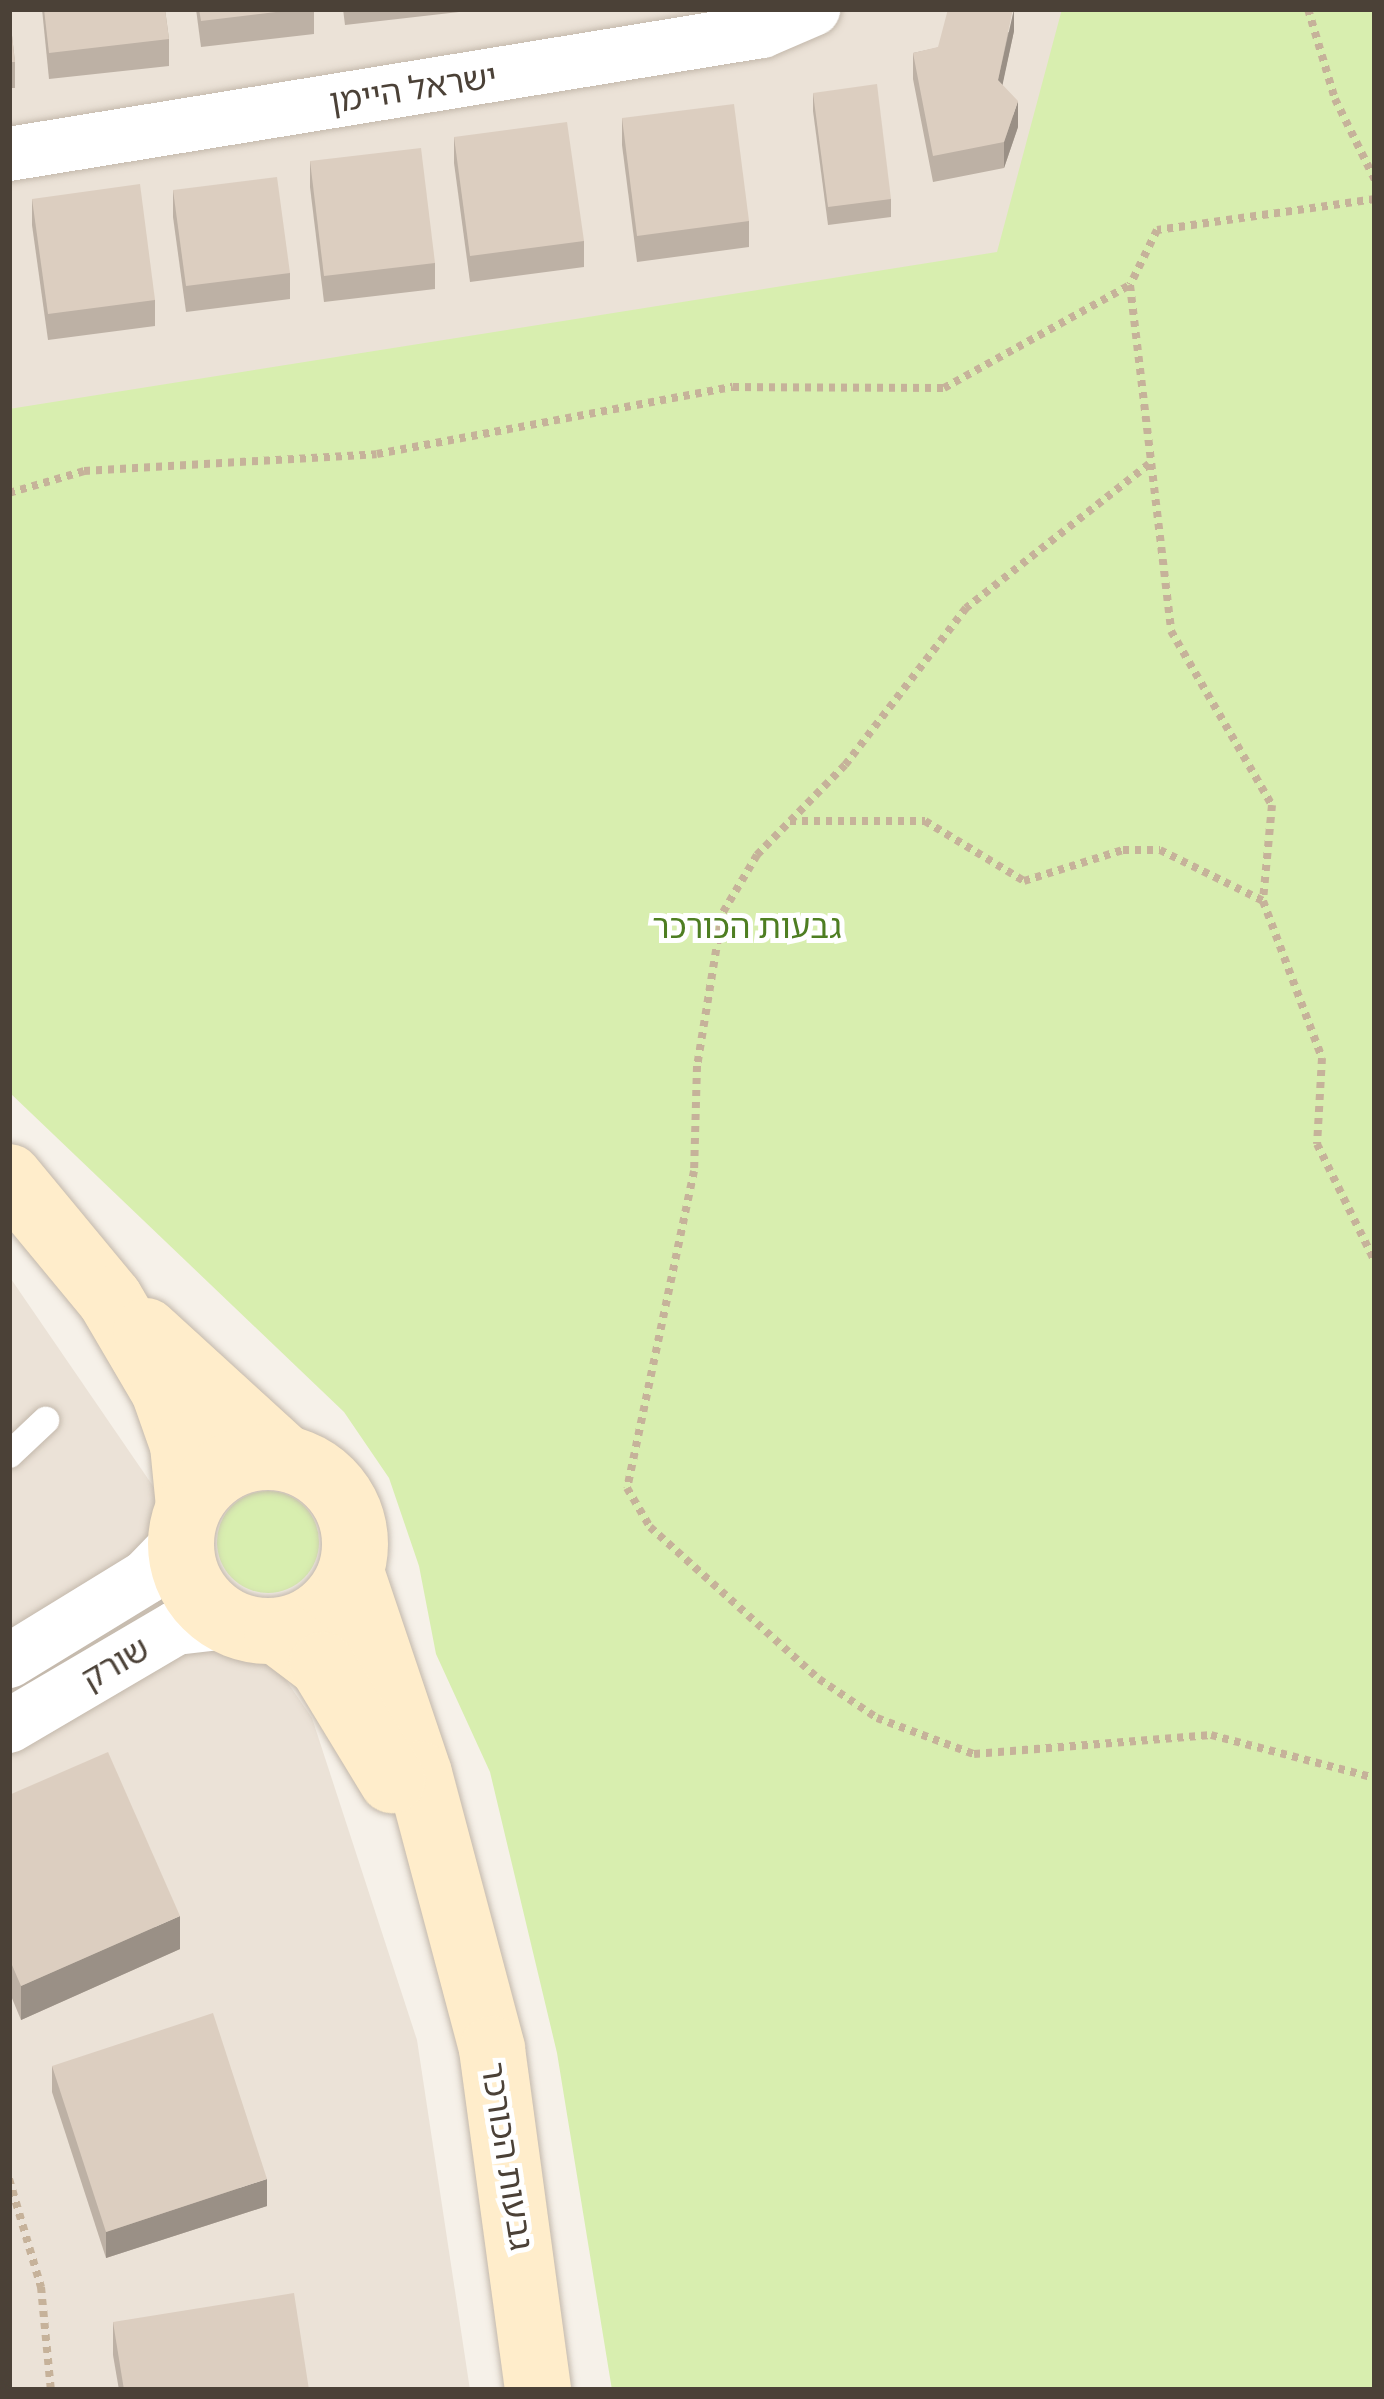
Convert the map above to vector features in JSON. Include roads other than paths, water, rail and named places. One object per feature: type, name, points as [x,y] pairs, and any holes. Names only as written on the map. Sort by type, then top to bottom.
[{"type":"street","name":"ישראל היימן","points":[[9,154],[762,31],[813,9]]},
{"type":"street","points":[[9,1177],[110,1299],[285,1458],[309,1466],[344,1499],[354,1523],[351,1572],[323,1612],[253,1627],[192,1588],[183,1444],[164,1391],[110,1299]]},
{"type":"street","points":[[185,1523],[219,1471],[285,1458]]},
{"type":"street","name":"שורק","points":[[9,1661],[146,1577],[185,1523]]},
{"type":"street","name":"גבעות הכורכר","points":[[351,1572],[419,1774],[455,1927],[492,2049],[538,2390]]},
{"type":"street","name":"שורק","points":[[9,1726],[176,1628],[253,1627]]},
{"type":"street","name":"גבעות הכורכר","points":[[253,1627],[322,1665],[358,1716],[455,1927]]},
{"type":"lane","points":[[9,1454],[45,1420]]}]
